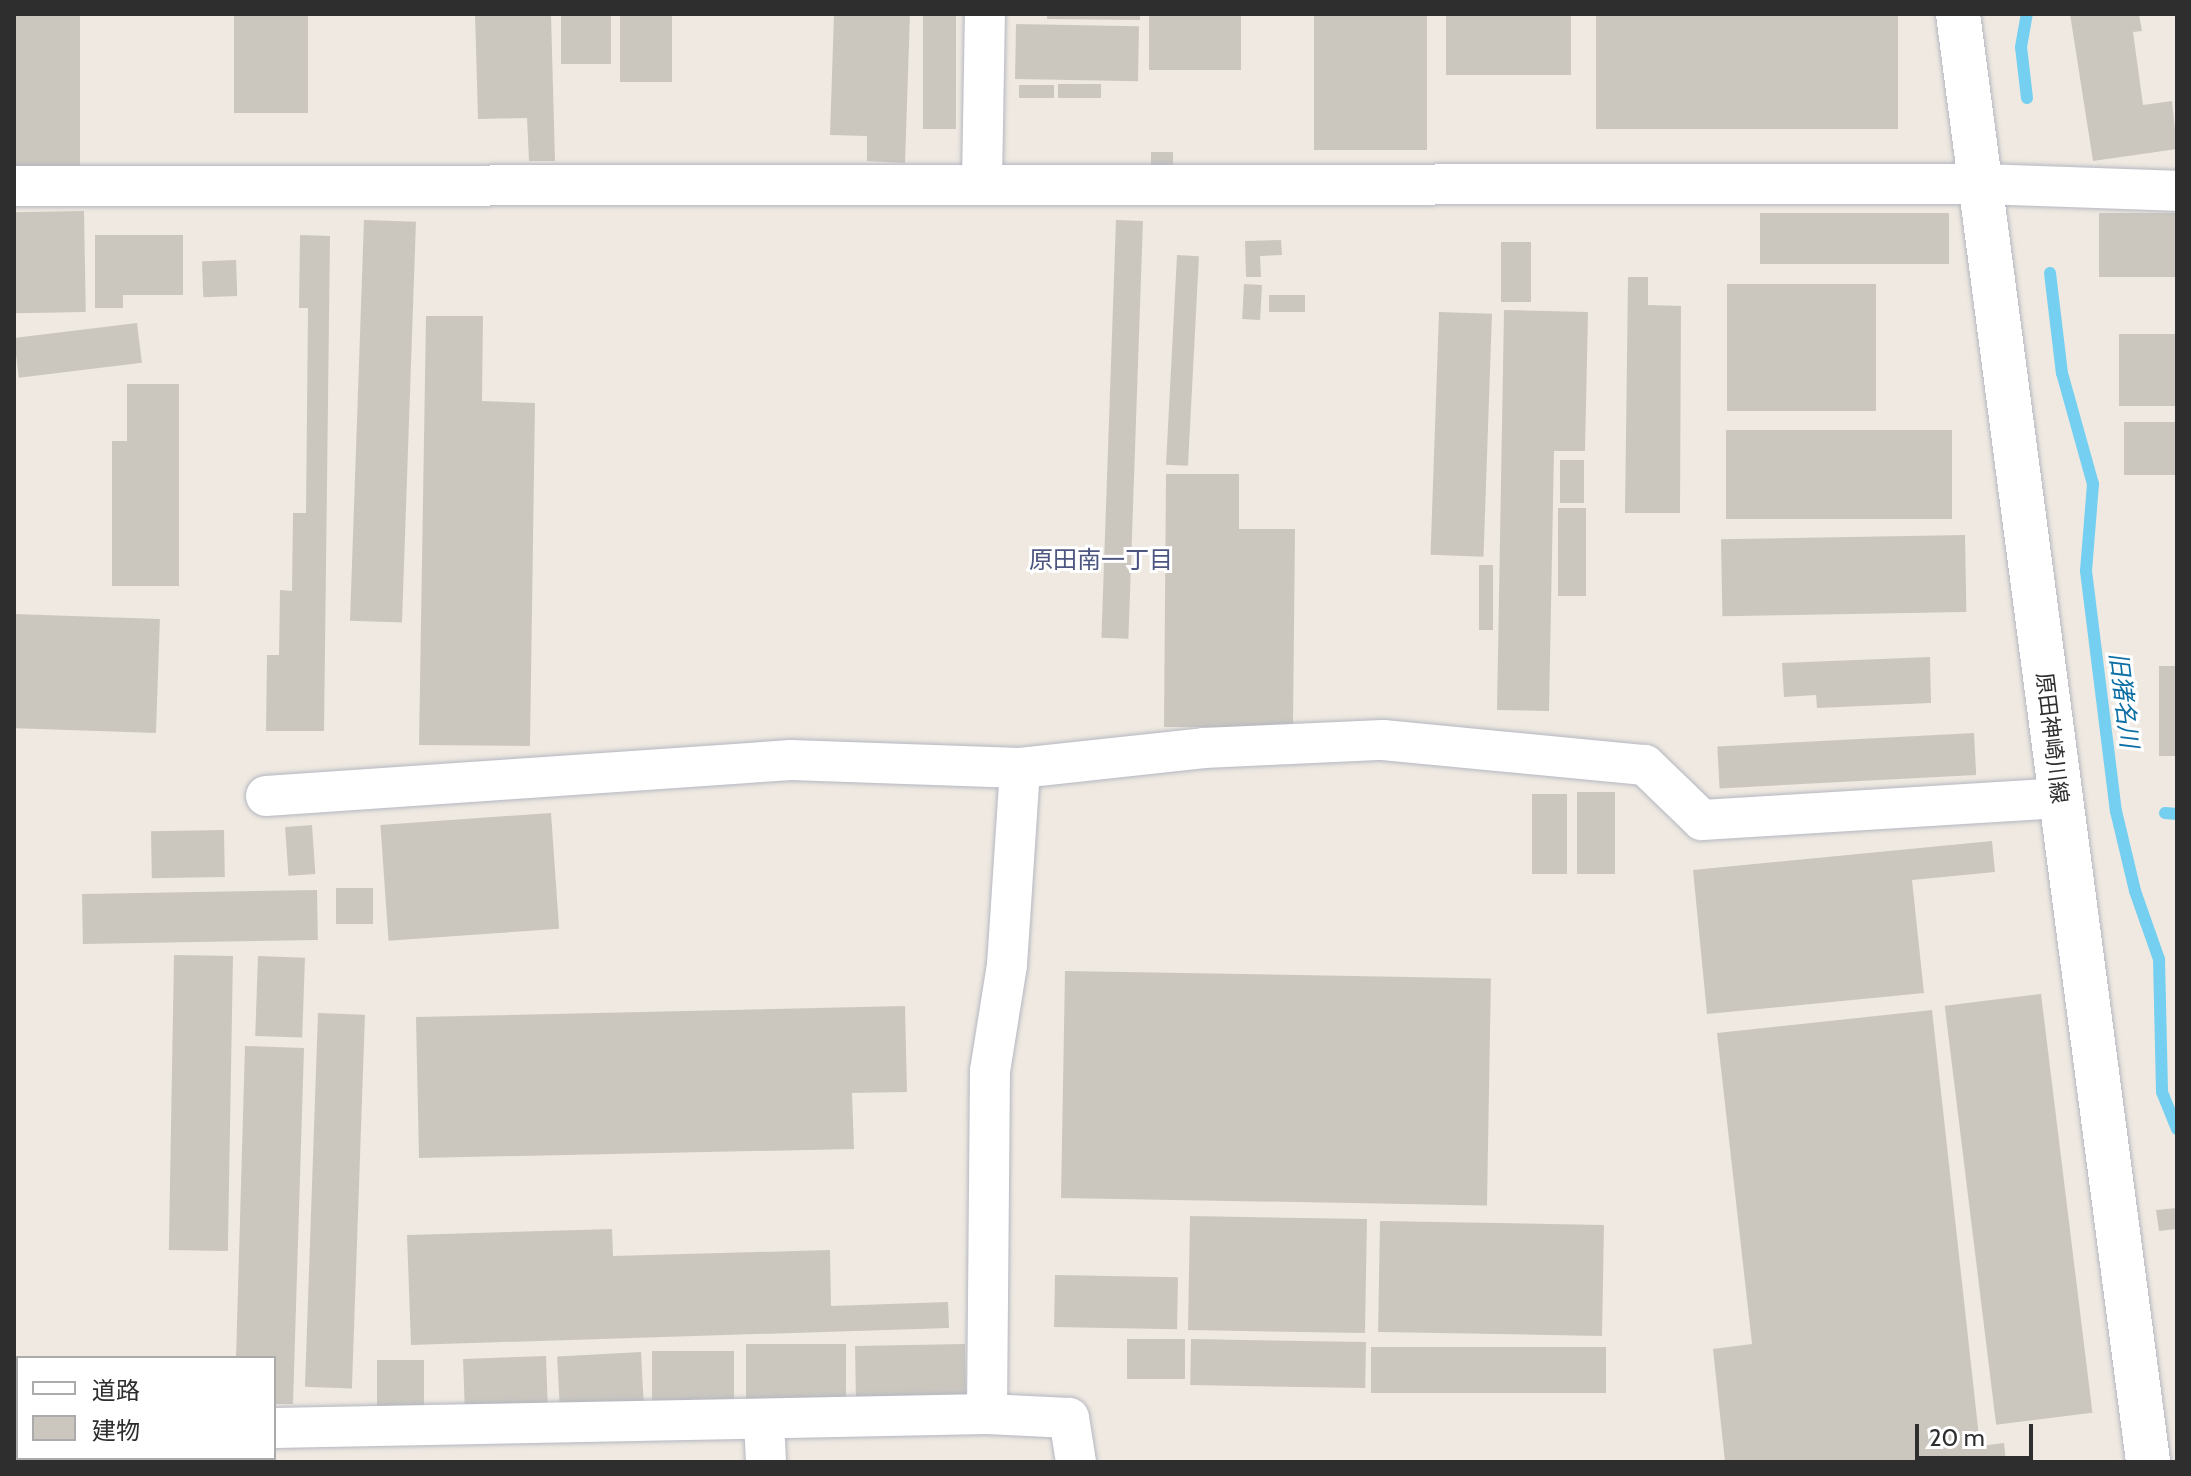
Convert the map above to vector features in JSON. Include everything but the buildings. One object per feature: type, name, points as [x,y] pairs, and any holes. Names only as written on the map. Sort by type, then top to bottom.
[{"type":"street","points":[[982,182],[985,14]]},
{"type":"street","name":"原田神崎川線","points":[[1958,14],[2148,1462]]},
{"type":"street","points":[[14,186],[982,182],[1980,184],[2177,191]]},
{"type":"street","points":[[266,796],[791,760],[1020,768],[1204,748],[1383,740],[1645,765],[1702,820],[2060,798]]},
{"type":"street","points":[[987,1414],[990,1071],[1007,965],[1020,768]]},
{"type":"street","points":[[276,1428],[363,1444],[764,1422],[987,1414],[1069,1418],[1076,1462]]},
{"type":"street","points":[[764,1422],[766,1462]]},
{"type":"waterway","name":"旧猪名川","points":[[2027,14],[2021,47],[2027,98]]},
{"type":"waterway","name":"旧猪名川","points":[[2050,273],[2062,373],[2093,484],[2086,571],[2116,811],[2135,891],[2159,959],[2162,1092],[2177,1129]]},
{"type":"waterway","points":[[2165,813],[2177,814]]},
{"type":"district","name":"原田南一丁目","points":[[1101,560]]}]
